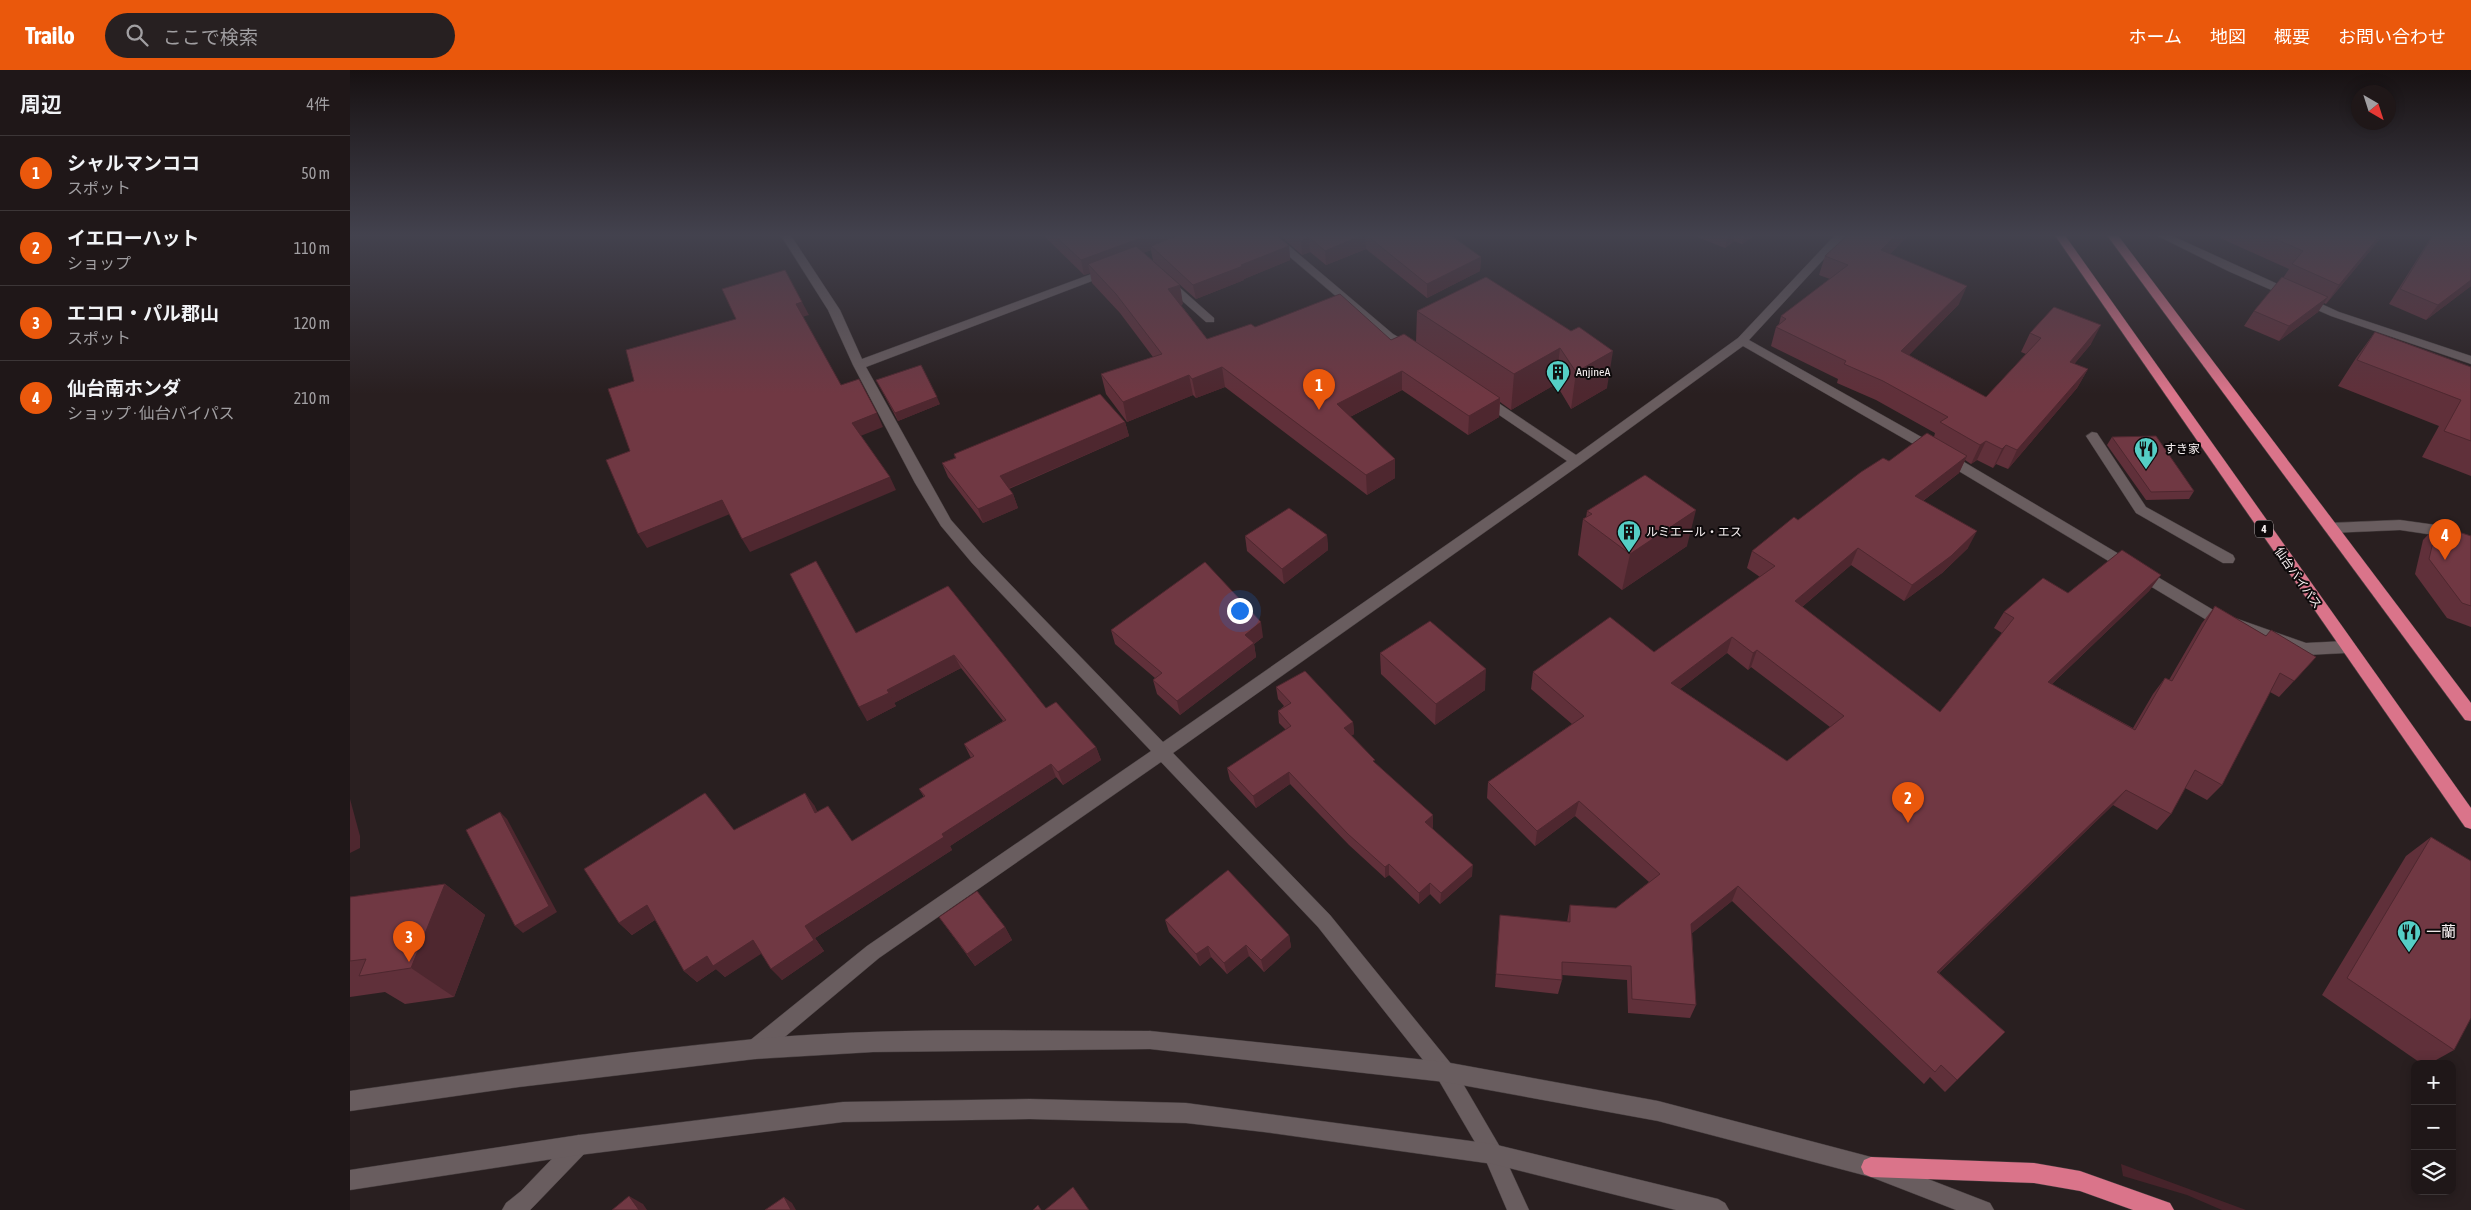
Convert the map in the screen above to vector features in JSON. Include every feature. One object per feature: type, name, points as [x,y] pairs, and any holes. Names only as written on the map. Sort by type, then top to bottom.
[{"type":"highway","name":"仙台バイパス","points":[[2096,287],[2346,647],[2471,822]]},
{"type":"highway","points":[[2151,287],[2471,715]]},
{"type":"highway","points":[[1871,1167],[2034,1174],[2080,1181],[2163,1210]]},
{"type":"street","points":[[819,287],[834,310],[859,365],[922,484],[946,523],[977,559],[1324,921],[1445,1072],[1493,1154],[1518,1210]]},
{"type":"street","points":[[859,365],[1066,287]]},
{"type":"street","points":[[1173,287],[1210,320]]},
{"type":"street","points":[[1331,287],[1389,336],[1422,358]]},
{"type":"street","points":[[755,1049],[873,952],[1162,752],[1576,461],[1742,341],[1792,287]]},
{"type":"street","points":[[2274,287],[2335,314],[2471,360]]},
{"type":"street","points":[[1742,341],[1927,446],[2210,615],[2306,649],[2346,647]]},
{"type":"street","points":[[1470,391],[1576,461]]},
{"type":"street","points":[[2092,436],[2141,510],[2228,559]]},
{"type":"street","points":[[2330,528],[2400,525],[2436,530],[2471,544]]},
{"type":"street","points":[[350,1101],[519,1077],[755,1049],[873,1042],[1150,1040],[1445,1072],[1658,1111],[1871,1167],[1983,1210]]},
{"type":"street","points":[[350,1180],[579,1145],[843,1112],[1030,1109],[1186,1113],[1493,1154],[1718,1210]]},
{"type":"street","points":[[513,1210],[528,1198],[579,1145]]},
{"type":"shaded area","points":[[2121,1164],[2246,1210],[2222,1210],[2187,1195],[2123,1176]]},
{"type":"building","points":[[728,287],[794,287],[802,302],[796,304],[841,385],[859,379],[877,413],[852,423],[890,477],[742,539],[722,500],[638,534],[606,460],[630,451],[608,389],[634,381],[626,350],[736,319],[722,289]]},
{"type":"building","points":[[1110,287],[1173,287],[1168,289],[1207,339],[1251,324],[1255,327],[1340,294],[1391,340],[1404,334],[1500,398],[1469,416],[1402,371],[1337,404],[1395,459],[1366,475],[1222,367],[1192,379],[1189,375],[1123,402],[1101,374],[1162,354]]},
{"type":"building","points":[[1465,287],[1502,287],[1571,331],[1579,327],[1613,351],[1576,372],[1560,348],[1514,374],[1417,311]]},
{"type":"building","points":[[1819,287],[1966,287],[1901,351],[1986,397],[2041,338],[2030,333],[2054,307],[2101,325],[2070,362],[2088,369],[2017,450],[2006,445],[2002,449],[1986,441],[1980,445],[1940,422],[1948,417],[1883,381],[1844,364],[1846,361],[1776,327],[1786,319],[1781,316]]},
{"type":"building","points":[[2274,287],[2305,287],[2328,297],[2289,326],[2254,311]]},
{"type":"building","points":[[2401,287],[2461,287],[2438,305],[2400,289]]},
{"type":"building","points":[[2375,332],[2471,367],[2471,441],[2444,431],[2461,400],[2357,360]]},
{"type":"building","points":[[921,365],[937,397],[895,413],[876,380]]},
{"type":"building","points":[[1100,394],[1125,422],[1000,476],[1013,494],[978,509],[942,463],[956,458],[954,454]]},
{"type":"building","points":[[1927,433],[1967,456],[1915,496],[1977,531],[1951,556],[1912,585],[1858,548],[1795,601],[1940,712],[2014,618],[2004,612],[2043,578],[2068,593],[2122,550],[2161,575],[2048,682],[2135,730],[2165,678],[2172,681],[2215,606],[2266,636],[2271,630],[2316,657],[2294,681],[2280,673],[2222,785],[2195,770],[2171,814],[2126,790],[1937,972],[2005,1032],[1957,1080],[1941,1065],[1935,1072],[1738,886],[1691,924],[1696,1005],[1632,999],[1631,966],[1562,962],[1562,980],[1496,974],[1500,915],[1570,922],[1570,905],[1616,908],[1660,874],[1579,801],[1537,831],[1488,782],[1584,716],[1533,672],[1610,617],[1654,652],[1775,566],[1752,551],[1794,517],[1798,520],[1861,472],[1883,458],[1889,461]],"holes":[[[1732,637],[1753,653],[1757,650],[1844,716],[1787,761],[1671,683]]]},
{"type":"building","points":[[2156,436],[2194,491],[2151,492],[2112,437]]},
{"type":"building","points":[[1645,475],[1696,510],[1630,554],[1583,519],[1592,514],[1587,511]]},
{"type":"building","points":[[1289,508],[1327,535],[1282,569],[1245,536]]},
{"type":"building","points":[[2437,525],[2471,536],[2471,606],[2462,603],[2429,559]]},
{"type":"building","points":[[816,561],[856,633],[948,586],[1046,708],[1056,702],[1096,747],[1058,772],[1051,764],[942,834],[944,837],[805,926],[814,940],[771,969],[753,940],[713,966],[707,956],[684,971],[647,905],[619,923],[584,869],[705,793],[734,830],[805,793],[815,813],[828,806],[852,841],[925,796],[919,789],[974,756],[964,744],[1006,720],[954,655],[887,690],[889,693],[859,707],[790,574]]},
{"type":"building","points":[[1205,562],[1261,622],[1245,635],[1254,643],[1177,701],[1153,680],[1162,673],[1111,630]]},
{"type":"building","points":[[1430,621],[1486,669],[1436,704],[1380,653]]},
{"type":"building","points":[[1305,671],[1353,722],[1344,728],[1375,760],[1373,761],[1433,815],[1425,822],[1473,865],[1441,893],[1430,883],[1419,893],[1389,864],[1385,867],[1348,834],[1289,772],[1253,796],[1227,768],[1291,726],[1278,711],[1291,703],[1276,687]]},
{"type":"building","points":[[500,812],[549,906],[515,926],[466,830]]},
{"type":"building","name":"一蘭","points":[[2431,837],[2471,861],[2471,1018],[2454,1050],[2347,978]]},
{"type":"building","points":[[1228,870],[1289,935],[1261,960],[1246,945],[1224,963],[1208,946],[1196,954],[1165,920]]},
{"type":"building","points":[[445,884],[411,968],[359,976],[366,959],[350,961],[350,897]]},
{"type":"building","points":[[977,891],[1005,927],[967,954],[939,917]]},
{"type":"building","points":[[1073,1187],[1089,1210],[1045,1210]]},
{"type":"building","points":[[629,1196],[639,1210],[612,1210]]},
{"type":"building","points":[[784,1197],[791,1210],[765,1210]]},
{"type":"building","points":[[1038,1205],[1041,1210],[1033,1210]]},
{"type":"place","name":"AnjineA","points":[[1558,393]]},
{"type":"place","name":"シャルマンココ","points":[[1319,410]]},
{"type":"place","name":"すき家","points":[[2146,470]]},
{"type":"place","name":"ルミエール・エス","points":[[1629,553]]},
{"type":"place","name":"仙台南ホンダ","points":[[2445,560]]},
{"type":"place","name":"イエローハット","points":[[1908,823]]},
{"type":"place","name":"一蘭","points":[[2409,953]]},
{"type":"place","name":"エコロ・パル郡山","points":[[409,962]]}]
